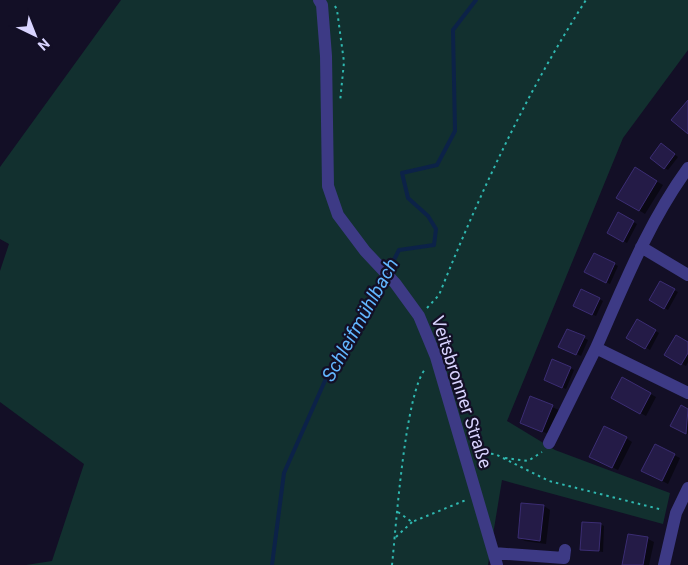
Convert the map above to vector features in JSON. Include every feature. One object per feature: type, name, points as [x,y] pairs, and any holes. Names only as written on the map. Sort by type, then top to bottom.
[{"type":"street","name":"Veitsbronner Straße","points":[[319,0],[322,5],[326,56],[328,186],[338,215],[419,316],[436,357],[496,559],[564,558],[565,550]]},
{"type":"street","points":[[549,442],[596,348],[641,247],[666,197],[688,168]]},
{"type":"street","points":[[641,247],[688,275]]},
{"type":"street","points":[[596,348],[688,393]]},
{"type":"street","points":[[664,565],[676,513],[688,488]]},
{"type":"path","points":[[331,0],[337,10],[344,62],[340,110]]},
{"type":"path","points":[[430,316],[427,307],[439,295],[514,124],[559,41],[586,0]]},
{"type":"path","points":[[392,565],[412,402],[422,372],[436,357]]},
{"type":"path","points":[[501,457],[519,462],[528,461],[542,452],[549,442]]},
{"type":"path","points":[[473,452],[495,454],[549,482],[676,513]]},
{"type":"path","points":[[395,538],[412,522],[477,495]]},
{"type":"path","points":[[398,512],[412,522]]},
{"type":"green space","points":[[121,0],[688,0],[688,50],[623,138],[507,421],[555,450],[670,493],[663,524],[502,480],[488,565],[26,565],[52,561],[84,464],[0,402],[0,271],[9,244],[0,239],[0,167]]},
{"type":"building","points":[[688,100],[688,134],[671,120]]},
{"type":"building","points":[[661,143],[675,154],[664,169],[650,158]]},
{"type":"building","points":[[635,167],[657,181],[639,211],[616,198]]},
{"type":"building","points":[[618,212],[634,221],[623,242],[607,233]]},
{"type":"building","points":[[594,253],[615,263],[606,283],[584,272]]},
{"type":"building","points":[[660,281],[675,289],[664,309],[649,300]]},
{"type":"building","points":[[581,289],[600,298],[592,315],[573,306]]},
{"type":"building","points":[[637,319],[656,330],[645,349],[626,338]]},
{"type":"building","points":[[567,329],[585,336],[576,355],[558,347]]},
{"type":"building","points":[[676,335],[688,342],[688,353],[681,365],[664,355]]},
{"type":"building","points":[[552,359],[571,367],[562,388],[544,380]]},
{"type":"building","points":[[622,377],[651,393],[640,414],[611,398]]},
{"type":"building","points":[[530,396],[553,405],[542,432],[520,423]]},
{"type":"building","points":[[681,405],[688,409],[686,434],[670,426]]},
{"type":"building","points":[[604,426],[627,437],[612,468],[589,457]]},
{"type":"building","points":[[655,444],[675,454],[662,481],[641,471]]},
{"type":"building","points":[[521,503],[544,505],[540,541],[518,538]]},
{"type":"building","points":[[582,522],[601,523],[599,551],[580,550]]},
{"type":"building","points":[[628,534],[648,537],[643,565],[622,565]]},
{"type":"waterway","name":"Schleifmühlbach","points":[[272,565],[284,473],[328,374],[378,291],[399,250],[434,245],[436,229],[428,216],[408,198],[402,173],[437,165],[455,131],[453,30],[476,0]]}]
